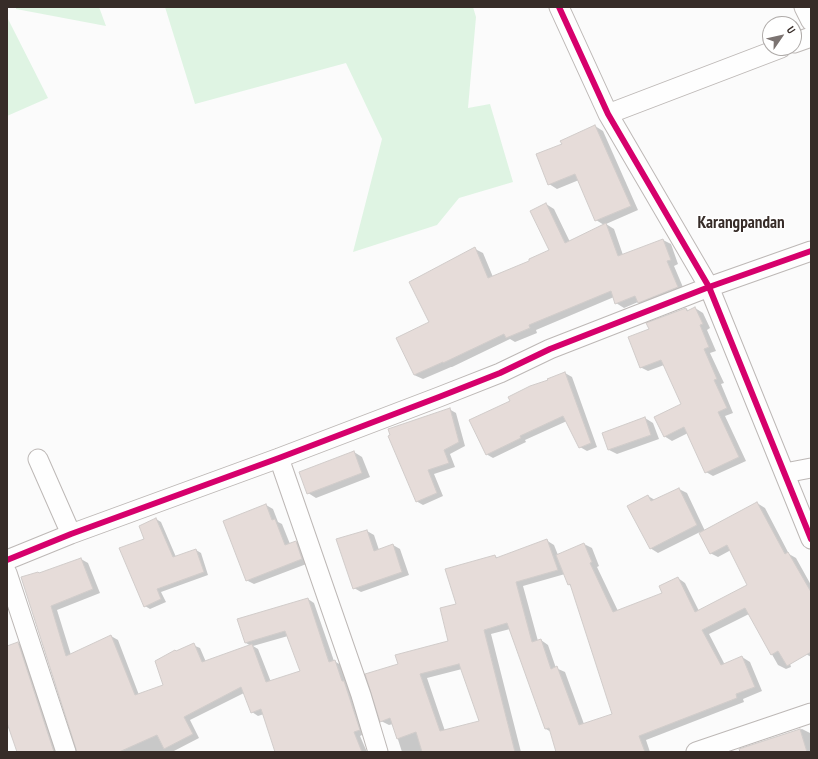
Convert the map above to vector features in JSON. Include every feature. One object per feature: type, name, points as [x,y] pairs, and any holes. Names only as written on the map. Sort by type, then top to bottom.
[{"type":"street","points":[[559,7],[608,114],[709,287],[811,539]]},
{"type":"street","points":[[804,7],[811,21]]},
{"type":"street","points":[[608,114],[762,55]]},
{"type":"street","points":[[7,560],[71,534],[279,458],[500,373],[550,349],[709,287],[811,251]]},
{"type":"street","points":[[279,458],[356,681],[378,752]]},
{"type":"street","points":[[38,459],[71,534]]},
{"type":"street","points":[[784,473],[811,468]]},
{"type":"street","points":[[7,572],[66,752]]},
{"type":"street","points":[[707,750],[811,713]]},
{"type":"green space","points":[[16,7],[99,7],[106,26],[16,9]]},
{"type":"green space","points":[[165,7],[473,7],[476,17],[468,108],[490,104],[513,182],[459,198],[437,225],[353,252],[382,139],[346,63],[195,104]]},
{"type":"green space","points":[[7,17],[48,98],[7,116]]},
{"type":"building","points":[[595,125],[631,206],[595,221],[575,174],[548,185],[536,154],[562,144],[560,141]]},
{"type":"building","points":[[546,203],[565,243],[606,223],[618,256],[663,239],[671,260],[667,261],[678,287],[638,303],[635,296],[615,304],[611,291],[529,325],[530,328],[506,338],[504,334],[414,375],[396,338],[429,322],[409,282],[475,247],[488,278],[529,261],[529,259],[549,250],[530,211]]},
{"type":"building","points":[[695,307],[703,324],[700,325],[709,347],[704,349],[717,379],[714,380],[727,408],[718,412],[739,457],[705,473],[684,427],[664,437],[654,417],[681,404],[661,360],[640,368],[628,337],[649,329],[646,323],[686,308],[687,311]]},
{"type":"building","points":[[565,372],[591,443],[579,448],[563,416],[520,436],[521,438],[486,455],[469,420],[510,401],[508,397],[530,386]]},
{"type":"building","points":[[450,408],[459,442],[444,450],[449,463],[428,470],[437,493],[416,502],[388,436],[390,435],[388,429]]},
{"type":"building","points":[[645,417],[651,435],[608,450],[602,433]]},
{"type":"building","points":[[354,451],[362,473],[307,494],[299,472]]},
{"type":"building","points":[[679,488],[697,525],[650,549],[627,506],[648,495],[651,501]]},
{"type":"building","points":[[757,502],[785,554],[788,552],[811,592],[811,652],[787,666],[778,651],[771,655],[745,608],[702,630],[721,665],[742,656],[755,687],[736,694],[737,698],[639,736],[645,752],[556,752],[549,728],[545,729],[507,623],[484,630],[515,752],[422,752],[416,732],[397,739],[390,718],[380,722],[365,674],[398,664],[395,655],[448,641],[440,608],[456,604],[445,569],[495,555],[496,558],[547,539],[558,570],[516,582],[532,642],[541,639],[551,669],[557,666],[579,725],[612,714],[570,584],[568,585],[556,555],[584,543],[592,562],[590,563],[613,612],[662,593],[659,586],[678,577],[695,612],[747,585],[727,545],[710,554],[699,533]],"holes":[[[459,664],[479,721],[440,731],[420,674]]]},
{"type":"building","points":[[266,504],[272,520],[275,519],[285,545],[296,541],[302,559],[246,581],[223,521]]},
{"type":"building","points":[[156,518],[173,557],[196,549],[204,572],[157,589],[161,599],[144,607],[119,548],[144,539],[139,526]]},
{"type":"building","points":[[367,530],[374,551],[393,544],[402,572],[353,589],[336,539]]},
{"type":"building","points":[[81,558],[93,589],[51,606],[66,656],[111,635],[135,695],[163,685],[155,661],[175,650],[176,651],[194,643],[202,662],[252,644],[266,682],[300,671],[285,631],[245,643],[237,619],[308,598],[329,662],[335,660],[342,681],[344,681],[360,730],[354,732],[362,752],[275,752],[261,709],[251,713],[241,687],[184,717],[193,734],[164,749],[157,735],[119,752],[77,752],[21,577],[39,573]]},
{"type":"building","points":[[18,642],[54,752],[17,752],[7,723],[7,646]]},
{"type":"building","points":[[800,729],[807,752],[740,752],[739,749]]},
{"type":"cycle path","points":[[559,7],[608,114],[709,287],[811,539]]},
{"type":"cycle path","points":[[7,560],[71,534],[279,458],[439,397],[500,373],[550,349],[709,287],[811,251]]},
{"type":"district","name":"Karangpandan","points":[[741,223]]}]
